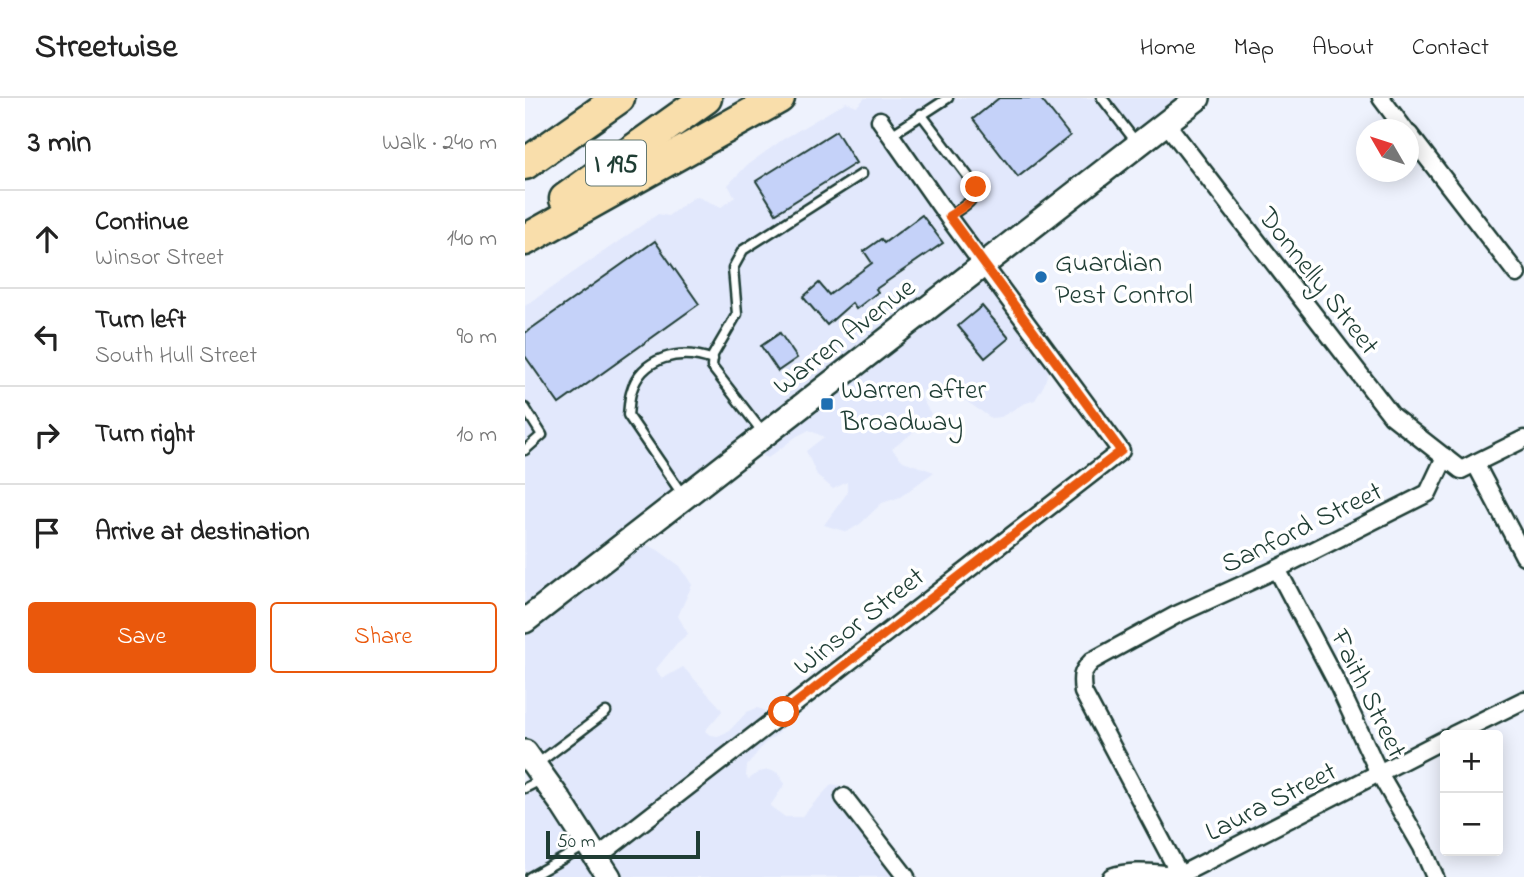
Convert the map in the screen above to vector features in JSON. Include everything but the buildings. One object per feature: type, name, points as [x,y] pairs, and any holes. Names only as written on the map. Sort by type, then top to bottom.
[{"type":"highway","name":"I 195","points":[[525,164],[619,98]]},
{"type":"highway","name":"I 195","points":[[525,228],[706,98]]},
{"type":"highway","points":[[525,240],[779,98]]},
{"type":"main road","name":"Warren Avenue","points":[[525,621],[1198,98]]},
{"type":"main road","points":[[532,771],[602,867]]},
{"type":"street","points":[[1381,98],[1397,119]]},
{"type":"street","points":[[880,120],[984,264]]},
{"type":"street","name":"Donnelly Street","points":[[1166,122],[1392,416],[1445,457]]},
{"type":"street","points":[[1419,148],[1517,275]]},
{"type":"street","name":"Winsor Street","points":[[602,867],[867,645],[1121,451],[984,264]]},
{"type":"street","points":[[1445,457],[1461,470],[1524,439]]},
{"type":"street","name":"Sanford Street","points":[[1180,876],[1083,692],[1083,669],[1092,661],[1176,615],[1277,569],[1428,493],[1445,457]]},
{"type":"street","points":[[1475,463],[1524,556]]},
{"type":"street","name":"Faith Street","points":[[1277,569],[1338,684],[1379,773],[1422,847],[1436,877]]},
{"type":"street","points":[[1464,730],[1524,700]]},
{"type":"street","name":"Laura Street","points":[[1180,876],[1440,742]]},
{"type":"street","points":[[844,797],[906,877]]},
{"type":"street","points":[[1111,877],[1119,874],[1149,873],[1180,876]]},
{"type":"lane","points":[[891,135],[948,98]]},
{"type":"lane","points":[[1102,98],[1138,145]]},
{"type":"lane","points":[[922,114],[976,187],[972,200],[949,216]]},
{"type":"lane","points":[[764,434],[712,367],[713,355],[737,314],[733,268],[743,250],[862,174]]},
{"type":"lane","points":[[684,497],[628,415],[631,392],[639,376],[657,359],[678,354],[700,355],[713,360]]},
{"type":"lane","points":[[525,408],[542,435],[525,450]]},
{"type":"lane","points":[[532,771],[606,712]]},
{"type":"lane","points":[[530,877],[602,867]]},
{"type":"shaded area","points":[[865,98],[1209,98],[990,268],[1053,357],[1044,385],[1035,400],[1001,417],[991,418],[947,388],[935,385],[923,391],[920,396],[931,414],[920,427],[892,449],[903,461],[934,472],[900,497],[882,503],[860,524],[847,532],[824,525],[847,493],[847,482],[833,489],[817,475],[806,451],[824,437],[809,430],[768,458],[763,456],[763,449],[639,541],[658,550],[680,566],[692,585],[678,616],[688,634],[656,669],[662,679],[683,667],[720,707],[722,711],[705,731],[710,735],[718,736],[729,731],[747,712],[757,708],[764,710],[767,721],[780,732],[763,745],[747,766],[746,776],[749,779],[759,772],[769,770],[778,773],[785,784],[770,806],[785,817],[801,817],[832,784],[845,787],[844,800],[904,877],[525,877],[525,306],[658,214],[668,216],[695,196],[721,207],[735,197],[728,185],[747,165],[782,140],[846,102],[857,106]]},
{"type":"place","name":"Guardian Pest Control","points":[[1041,277]]},
{"type":"place","name":"Warren after Broadway","points":[[827,404]]},
{"type":"route","points":[[784,712],[867,645],[1121,451],[949,216],[972,200],[976,187]]}]
